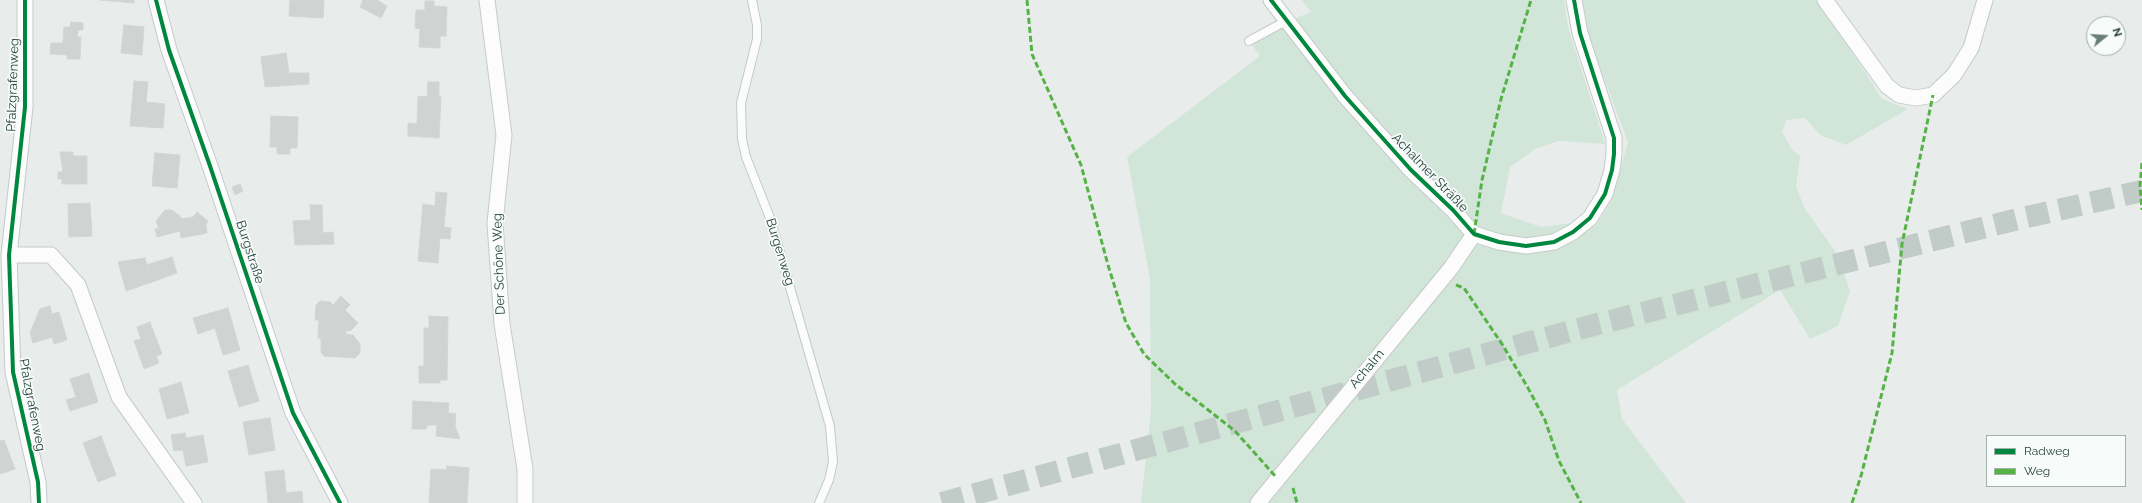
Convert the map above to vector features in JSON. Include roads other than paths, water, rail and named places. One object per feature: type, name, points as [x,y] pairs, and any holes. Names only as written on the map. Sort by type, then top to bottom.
[{"type":"street","name":"Pfalzgrafenweg","points":[[24,0],[25,107],[8,255],[13,372],[38,482],[39,503]]},
{"type":"street","name":"Burgstraße","points":[[156,0],[169,50],[210,166],[293,414],[340,503]]},
{"type":"street","name":"Der Schöne Weg","points":[[487,0],[504,135],[495,223],[502,324],[525,469],[525,503]]},
{"type":"street","name":"Achalmer Sträßle","points":[[1270,0],[1345,96],[1411,170],[1453,210],[1474,234]]},
{"type":"street","points":[[1474,234],[1499,242],[1526,246],[1554,242],[1573,232],[1590,218],[1605,194],[1612,170],[1614,138],[1580,33],[1574,0]]},
{"type":"street","points":[[1825,0],[1886,86],[1900,95],[1916,98],[1933,95],[1954,75],[1971,48],[1985,0]]},
{"type":"street","name":"Achalm","points":[[1258,503],[1451,268],[1474,234]]},
{"type":"street","points":[[8,255],[51,255],[78,285],[119,397],[194,503]]},
{"type":"lane","name":"Burgenweg","points":[[752,0],[757,25],[757,39],[741,103],[742,139],[746,157],[770,218],[830,426],[833,462],[829,480],[819,503]]},
{"type":"lane","points":[[1249,41],[1286,21]]},
{"type":"tunnel","points":[[942,503],[1578,329],[2018,219],[2142,191]]}]
